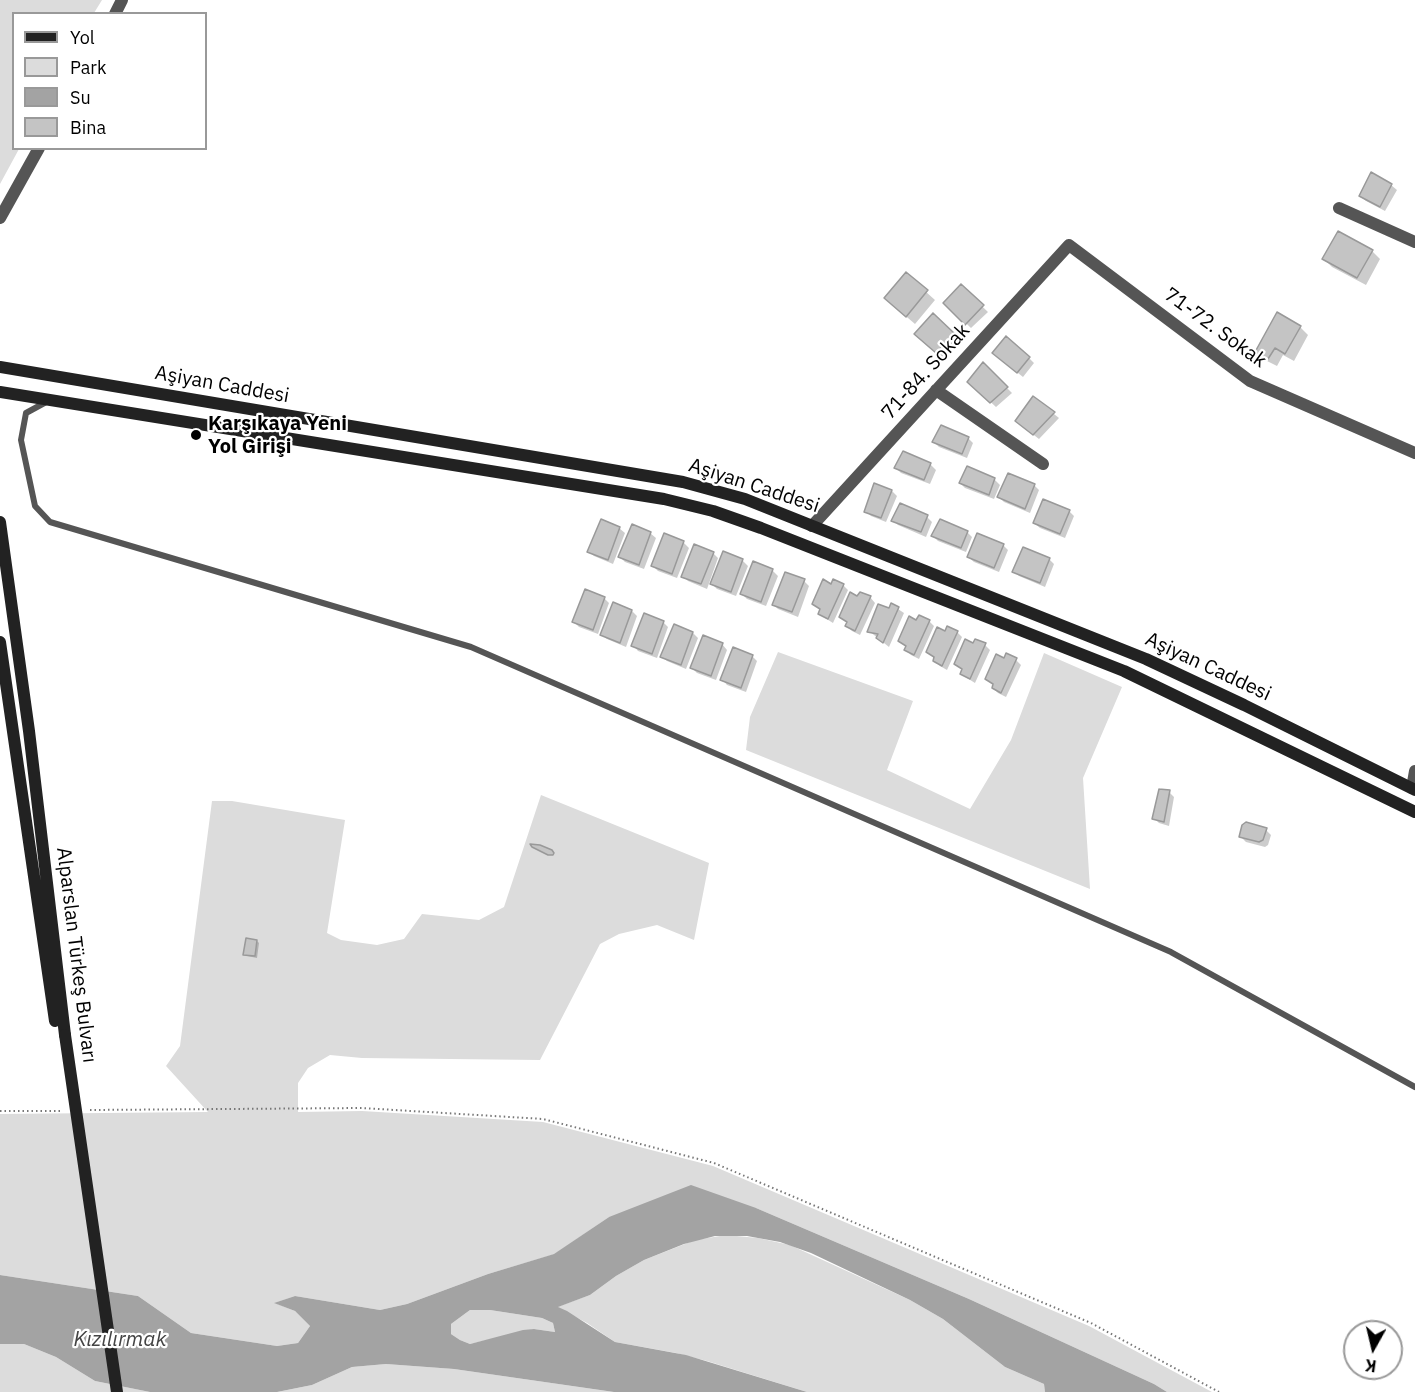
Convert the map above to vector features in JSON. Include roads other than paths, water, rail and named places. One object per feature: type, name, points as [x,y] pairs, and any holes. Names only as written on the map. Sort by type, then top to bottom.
[{"type":"street","points":[[0,218],[38,150]]},
{"type":"street","points":[[1340,208],[1415,242]]},
{"type":"street","name":"71-84. Sokak","points":[[812,526],[1069,245]]},
{"type":"street","name":"71-72. Sokak","points":[[1069,245],[1250,381],[1415,453]]},
{"type":"street","name":"Aşiyan Caddesi","points":[[0,367],[683,482],[745,499],[1146,659],[1413,789]]},
{"type":"street","points":[[936,390],[1043,464]]},
{"type":"street","name":"Aşiyan Caddesi","points":[[0,392],[664,498],[712,511],[1124,671],[1415,812]]},
{"type":"street","name":"Alparslan Türkeş Bulvarı","points":[[0,522],[29,731],[61,1036],[110,1392]]},
{"type":"street","name":"Alparslan Türkeş Bulvarı","points":[[0,642],[117,1392]]},
{"type":"street","points":[[1413,789],[1415,771]]},
{"type":"lane","points":[[48,401],[26,414],[21,440],[35,506],[50,522],[471,647],[1171,952],[1415,1087]]},
{"type":"water","name":"Kızılırmak","points":[[691,1185],[756,1208],[969,1299],[1167,1392],[1045,1392],[1044,1384],[1005,1367],[943,1319],[910,1300],[811,1253],[780,1242],[747,1236],[715,1236],[684,1244],[644,1260],[616,1276],[590,1295],[558,1307],[615,1342],[686,1355],[807,1392],[614,1392],[454,1369],[386,1364],[352,1367],[312,1385],[277,1392],[150,1392],[95,1381],[56,1357],[24,1344],[0,1344],[0,1275],[138,1296],[191,1333],[277,1346],[298,1343],[310,1326],[295,1311],[274,1303],[295,1296],[380,1310],[407,1304],[488,1274],[554,1254],[609,1217]],"holes":[[[470,1310],[490,1310],[542,1318],[553,1323],[555,1332],[523,1330],[470,1344],[451,1334],[451,1324]]]},
{"type":"place","name":"Karşıkaya Yeni Yol Girişi","points":[[196,435]]}]
